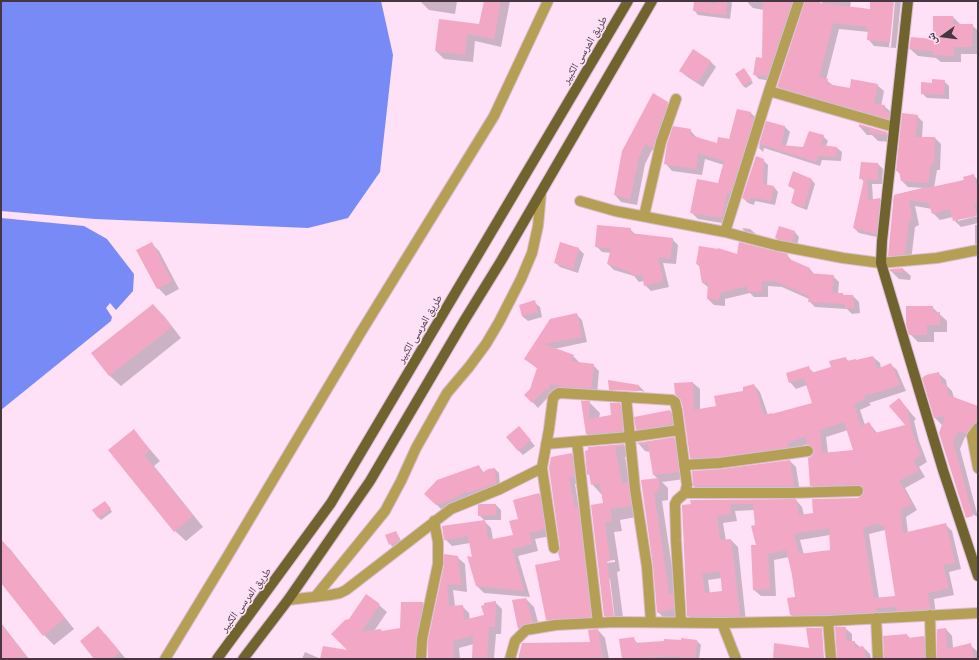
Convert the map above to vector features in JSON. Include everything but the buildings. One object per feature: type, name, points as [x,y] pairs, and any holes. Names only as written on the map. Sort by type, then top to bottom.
[{"type":"main road","name":"طريق المرسى الكبير","points":[[217,659],[331,503],[628,1]]},
{"type":"main road","points":[[243,659],[288,600],[370,481],[541,193],[652,1]]},
{"type":"main road","points":[[908,1],[882,241],[881,263],[943,470],[975,560],[978,576]]},
{"type":"street","points":[[165,659],[361,332],[494,116],[548,1]]},
{"type":"street","points":[[725,232],[799,1]]},
{"type":"street","points":[[769,91],[894,127]]},
{"type":"street","points":[[644,216],[661,142],[676,99]]},
{"type":"street","points":[[315,597],[385,510],[401,481],[416,448],[447,393],[486,344],[499,322],[521,279],[532,252],[538,226],[541,193]]},
{"type":"street","points":[[580,201],[616,211],[725,232],[790,248],[843,258],[881,263],[937,258],[978,250]]},
{"type":"street","points":[[554,548],[542,468],[553,398],[559,393],[566,393],[672,400],[675,402],[677,410],[687,485],[685,493],[677,500],[675,504],[681,622]]},
{"type":"street","points":[[626,397],[647,567],[651,622]]},
{"type":"street","points":[[546,444],[630,437],[679,430]]},
{"type":"street","points":[[976,435],[978,468]]},
{"type":"street","points":[[577,442],[598,623]]},
{"type":"street","points":[[684,465],[720,463],[808,452]]},
{"type":"street","points":[[288,600],[340,593],[346,590],[451,509],[500,489],[542,468]]},
{"type":"street","points":[[685,493],[790,493],[858,491]]},
{"type":"street","points":[[421,659],[422,639],[438,564],[438,542],[434,521]]},
{"type":"street","points":[[510,659],[515,641],[526,630],[556,625],[651,622],[722,623],[828,621],[978,613]]},
{"type":"street","points":[[930,615],[931,659]]},
{"type":"street","points":[[876,618],[878,659]]},
{"type":"street","points":[[828,621],[831,659]]},
{"type":"street","points":[[722,623],[736,659]]},
{"type":"water","points":[[1,1],[381,1],[393,55],[380,172],[348,218],[308,228],[95,219],[1,211]]},
{"type":"water","points":[[1,218],[84,226],[107,239],[134,274],[133,291],[116,310],[110,303],[106,308],[112,317],[111,321],[1,410]]}]
